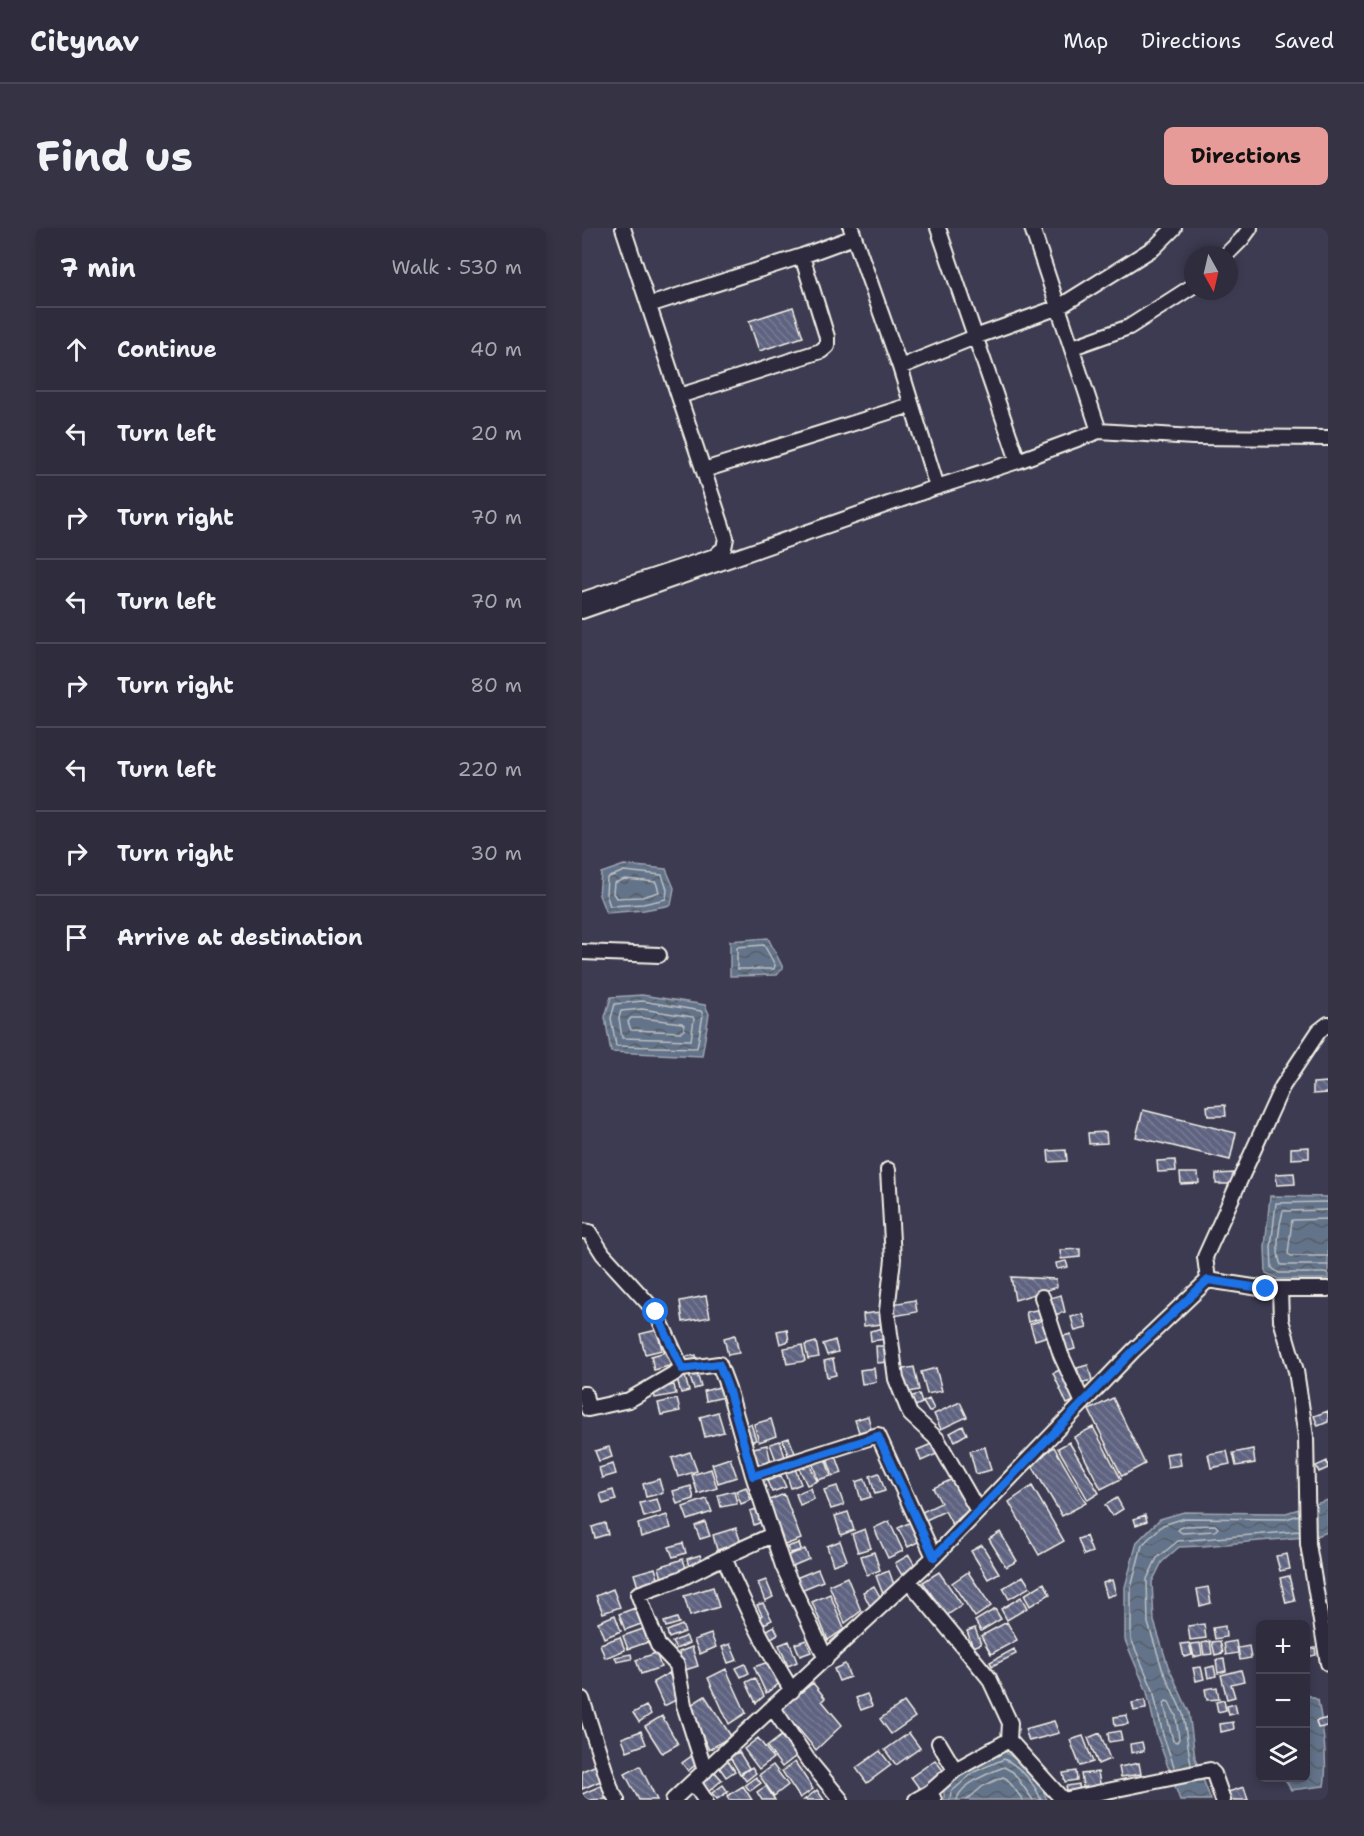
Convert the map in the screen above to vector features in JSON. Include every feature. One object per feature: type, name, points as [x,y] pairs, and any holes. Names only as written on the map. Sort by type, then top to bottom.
[{"type":"street","points":[[582,600],[715,556],[724,548],[726,538],[625,228]]},
{"type":"street","points":[[938,228],[1018,461]]},
{"type":"street","points":[[1032,228],[1099,430]]},
{"type":"street","points":[[900,367],[1059,307],[1155,247],[1174,228]]},
{"type":"street","points":[[1235,246],[1250,228]]},
{"type":"street","points":[[649,305],[802,256],[853,232],[900,367],[937,487]]},
{"type":"street","points":[[679,396],[821,351],[827,346],[827,338],[802,256]]},
{"type":"street","points":[[1073,347],[1130,327],[1184,292]]},
{"type":"street","points":[[705,470],[911,405]]},
{"type":"street","points":[[582,611],[1018,461],[1099,430],[1192,437],[1328,438]]},
{"type":"street","points":[[582,952],[659,955]]},
{"type":"street","points":[[1208,1280],[1205,1257],[1282,1087],[1319,1030],[1328,1024]]},
{"type":"street","points":[[888,1170],[892,1259],[887,1311],[896,1379],[910,1414],[937,1439],[978,1511]]},
{"type":"street","points":[[582,1231],[589,1232],[603,1254],[656,1312],[682,1369]]},
{"type":"street","points":[[1208,1280],[1266,1289],[1328,1289]]},
{"type":"street","points":[[674,1800],[934,1557],[1133,1351],[1208,1280]]},
{"type":"street","points":[[1281,1289],[1281,1320],[1296,1371],[1306,1437],[1308,1544],[1328,1663]]},
{"type":"street","points":[[1042,1297],[1061,1355],[1083,1403]]},
{"type":"street","points":[[582,1394],[585,1394],[588,1409],[629,1400],[682,1369],[719,1364],[783,1566],[826,1659]]},
{"type":"street","points":[[753,1476],[878,1436],[934,1557]]},
{"type":"street","points":[[705,1770],[684,1705],[677,1665],[658,1645],[638,1594],[680,1579],[772,1535]]},
{"type":"street","points":[[724,1557],[765,1647],[792,1691]]},
{"type":"street","points":[[909,1581],[989,1678],[1010,1723],[1010,1740],[1063,1800],[1210,1770],[1214,1774],[1223,1800]]},
{"type":"street","points":[[582,1699],[612,1792],[617,1800]]},
{"type":"street","points":[[773,1708],[808,1760],[841,1800]]},
{"type":"street","points":[[916,1800],[932,1796],[955,1770],[1010,1740]]},
{"type":"street","points":[[939,1743],[955,1770]]},
{"type":"street","points":[[693,1782],[705,1800]]},
{"type":"water","points":[[624,865],[666,869],[674,888],[671,905],[606,913],[599,895],[601,873]]},
{"type":"water","points":[[768,938],[783,968],[777,975],[730,976],[730,941]]},
{"type":"water","points":[[642,995],[705,1005],[709,1014],[702,1056],[611,1052],[605,1017],[611,997]]},
{"type":"water","points":[[1270,1196],[1328,1197],[1328,1279],[1278,1279],[1266,1273],[1265,1247]]},
{"type":"water","points":[[1328,1500],[1328,1532],[1316,1536],[1179,1547],[1162,1562],[1152,1582],[1154,1621],[1168,1666],[1189,1712],[1195,1758],[1211,1800],[1180,1800],[1157,1736],[1147,1692],[1125,1640],[1125,1587],[1137,1542],[1160,1519],[1184,1512],[1286,1513]]},
{"type":"water","points":[[1310,1696],[1318,1700],[1322,1721],[1324,1786],[1291,1790],[1286,1782],[1310,1782]]},
{"type":"water","points":[[1005,1752],[1030,1772],[1040,1785],[1047,1800],[944,1800],[944,1790],[971,1767]]},
{"type":"building","points":[[793,307],[803,337],[759,351],[749,321]]},
{"type":"building","points":[[1328,1082],[1328,1093],[1313,1094],[1313,1083]]},
{"type":"building","points":[[1225,1105],[1226,1116],[1208,1116],[1207,1106]]},
{"type":"building","points":[[1143,1110],[1236,1133],[1230,1160],[1136,1137]]},
{"type":"building","points":[[1106,1132],[1107,1143],[1089,1144],[1088,1133]]},
{"type":"building","points":[[1309,1147],[1309,1158],[1291,1159],[1291,1148]]},
{"type":"building","points":[[1066,1150],[1067,1161],[1049,1162],[1048,1151]]},
{"type":"building","points":[[1175,1160],[1176,1171],[1158,1172],[1157,1161]]},
{"type":"building","points":[[1180,1173],[1198,1173],[1199,1183],[1181,1184]]},
{"type":"building","points":[[1234,1173],[1235,1184],[1216,1184],[1216,1174]]},
{"type":"building","points":[[1294,1173],[1295,1184],[1277,1185],[1276,1174]]},
{"type":"building","points":[[1080,1249],[1080,1257],[1061,1259],[1060,1250]]},
{"type":"building","points":[[1066,1261],[1068,1267],[1057,1269],[1056,1263]]},
{"type":"building","points":[[1011,1277],[1056,1279],[1057,1287],[1015,1300]]},
{"type":"building","points":[[1061,1295],[1065,1312],[1054,1315],[1050,1298]]},
{"type":"building","points":[[706,1296],[710,1317],[683,1322],[680,1301]]},
{"type":"building","points":[[915,1300],[917,1312],[894,1316],[892,1304]]},
{"type":"building","points":[[1041,1309],[1043,1318],[1028,1322],[1026,1312]]},
{"type":"building","points":[[880,1312],[882,1324],[864,1326],[863,1314]]},
{"type":"building","points":[[1083,1314],[1087,1328],[1075,1331],[1071,1317]]},
{"type":"building","points":[[1046,1319],[1051,1335],[1035,1340],[1030,1324]]},
{"type":"building","points":[[883,1328],[885,1339],[871,1341],[870,1331]]},
{"type":"building","points":[[787,1329],[789,1341],[780,1344],[777,1331]]},
{"type":"building","points":[[657,1330],[662,1350],[645,1354],[640,1334]]},
{"type":"building","points":[[1071,1334],[1075,1349],[1064,1352],[1060,1337]]},
{"type":"building","points":[[735,1335],[739,1353],[728,1355],[724,1338]]},
{"type":"building","points":[[835,1340],[838,1352],[827,1355],[823,1344]]},
{"type":"building","points":[[816,1342],[819,1357],[808,1359],[805,1345]]},
{"type":"building","points":[[802,1345],[805,1361],[787,1364],[784,1348]]},
{"type":"building","points":[[876,1346],[887,1346],[888,1362],[877,1363]]},
{"type":"building","points":[[669,1351],[673,1365],[654,1370],[651,1356]]},
{"type":"building","points":[[696,1355],[698,1362],[685,1364],[684,1357]]},
{"type":"building","points":[[833,1359],[836,1375],[827,1377],[824,1361]]},
{"type":"building","points":[[1088,1365],[1092,1380],[1081,1383],[1077,1368]]},
{"type":"building","points":[[914,1367],[919,1390],[904,1393],[898,1370]]},
{"type":"building","points":[[874,1368],[876,1382],[862,1384],[860,1370]]},
{"type":"building","points":[[936,1368],[942,1391],[927,1394],[921,1372]]},
{"type":"building","points":[[1062,1369],[1076,1400],[1067,1404],[1053,1373]]},
{"type":"building","points":[[696,1370],[701,1387],[694,1389],[688,1372]]},
{"type":"building","points":[[684,1373],[689,1391],[681,1393],[676,1375]]},
{"type":"building","points":[[674,1385],[676,1394],[655,1398],[653,1389]]},
{"type":"building","points":[[723,1386],[725,1397],[706,1401],[704,1391]]},
{"type":"building","points":[[919,1394],[922,1403],[913,1407],[910,1397]]},
{"type":"building","points":[[1113,1398],[1145,1464],[1122,1476],[1089,1410]]},
{"type":"building","points":[[677,1399],[680,1411],[661,1415],[658,1403]]},
{"type":"building","points":[[929,1399],[934,1409],[929,1412],[923,1402]]},
{"type":"building","points":[[960,1402],[967,1417],[941,1429],[934,1414]]},
{"type":"building","points":[[1328,1411],[1328,1422],[1318,1426],[1314,1416]]},
{"type":"building","points":[[718,1412],[724,1432],[705,1437],[700,1417]]},
{"type":"building","points":[[868,1416],[871,1429],[859,1432],[855,1420]]},
{"type":"building","points":[[771,1419],[776,1436],[759,1442],[754,1424]]},
{"type":"building","points":[[751,1424],[756,1440],[750,1442],[744,1426]]},
{"type":"building","points":[[963,1426],[967,1434],[955,1441],[950,1433]]},
{"type":"building","points":[[1093,1427],[1121,1479],[1101,1489],[1074,1437]]},
{"type":"building","points":[[789,1438],[795,1453],[788,1455],[783,1440]]},
{"type":"building","points":[[780,1441],[786,1460],[777,1463],[770,1444]]},
{"type":"building","points":[[1069,1442],[1099,1493],[1088,1500],[1058,1448]]},
{"type":"building","points":[[934,1443],[939,1453],[921,1461],[917,1450]]},
{"type":"building","points":[[767,1445],[771,1463],[757,1466],[753,1448]]},
{"type":"building","points":[[609,1447],[612,1457],[599,1461],[595,1451]]},
{"type":"building","points":[[985,1447],[991,1470],[976,1474],[970,1451]]},
{"type":"building","points":[[1054,1447],[1086,1503],[1062,1516],[1031,1464]]},
{"type":"building","points":[[1253,1449],[1255,1463],[1236,1466],[1233,1453]]},
{"type":"building","points":[[1227,1451],[1230,1464],[1211,1468],[1208,1454]]},
{"type":"building","points":[[690,1452],[697,1471],[678,1477],[672,1458]]},
{"type":"building","points":[[1179,1452],[1181,1465],[1168,1467],[1166,1454]]},
{"type":"building","points":[[836,1456],[842,1473],[833,1476],[827,1459]]},
{"type":"building","points":[[730,1458],[737,1477],[718,1483],[712,1464]]},
{"type":"building","points":[[825,1458],[831,1476],[818,1480],[812,1462]]},
{"type":"building","points":[[808,1461],[817,1481],[807,1485],[798,1466]]},
{"type":"building","points":[[1327,1461],[1328,1468],[1319,1472],[1316,1466]]},
{"type":"building","points":[[613,1464],[616,1474],[602,1478],[599,1468]]},
{"type":"building","points":[[794,1466],[801,1484],[791,1488],[785,1470]]},
{"type":"building","points":[[711,1469],[717,1488],[698,1494],[692,1475]]},
{"type":"building","points":[[879,1473],[885,1491],[875,1494],[870,1476]]},
{"type":"building","points":[[781,1476],[786,1487],[772,1492],[767,1481]]},
{"type":"building","points":[[957,1477],[971,1508],[952,1524],[945,1511],[926,1520],[922,1512],[941,1503],[933,1488]]},
{"type":"building","points":[[659,1479],[663,1493],[646,1497],[643,1484]]},
{"type":"building","points":[[865,1479],[871,1497],[861,1500],[856,1482]]},
{"type":"building","points":[[691,1486],[694,1499],[677,1504],[673,1491]]},
{"type":"building","points":[[837,1486],[844,1505],[831,1509],[824,1490]]},
{"type":"building","points":[[1032,1486],[1064,1541],[1039,1555],[1009,1502]]},
{"type":"building","points":[[746,1487],[751,1500],[741,1504],[736,1491]]},
{"type":"building","points":[[810,1488],[814,1499],[800,1505],[796,1494]]},
{"type":"building","points":[[613,1490],[616,1500],[603,1504],[600,1494]]},
{"type":"building","points":[[734,1491],[737,1504],[721,1507],[718,1495]]},
{"type":"building","points":[[784,1494],[801,1539],[782,1546],[765,1502]]},
{"type":"building","points":[[1117,1498],[1123,1509],[1112,1516],[1105,1505]]},
{"type":"building","points":[[657,1499],[661,1512],[644,1517],[640,1503]]},
{"type":"building","points":[[707,1499],[712,1512],[688,1520],[683,1507]]},
{"type":"building","points":[[760,1508],[764,1521],[754,1525],[750,1511]]},
{"type":"building","points":[[848,1512],[854,1530],[841,1535],[835,1516]]},
{"type":"building","points":[[667,1515],[671,1528],[641,1537],[638,1524]]},
{"type":"building","points":[[1145,1515],[1147,1521],[1136,1525],[1134,1519]]},
{"type":"building","points":[[889,1521],[903,1551],[888,1558],[874,1528]]},
{"type":"building","points":[[913,1521],[922,1540],[908,1547],[898,1528]]},
{"type":"building","points":[[705,1522],[710,1536],[700,1539],[695,1526]]},
{"type":"building","points":[[605,1523],[608,1534],[595,1538],[592,1527]]},
{"type":"building","points":[[736,1528],[741,1543],[717,1550],[713,1535]]},
{"type":"building","points":[[865,1529],[871,1548],[858,1552],[852,1534]]},
{"type":"building","points":[[1000,1532],[1017,1561],[1006,1567],[989,1539]]},
{"type":"building","points":[[1086,1536],[1092,1552],[1084,1555],[1078,1539]]},
{"type":"building","points":[[840,1541],[847,1560],[833,1565],[827,1546]]},
{"type":"building","points":[[683,1543],[686,1553],[673,1557],[669,1547]]},
{"type":"building","points":[[799,1543],[801,1550],[790,1553],[787,1547]]},
{"type":"building","points":[[982,1545],[999,1573],[988,1579],[971,1551]]},
{"type":"building","points":[[805,1549],[809,1559],[788,1568],[784,1557]]},
{"type":"building","points":[[874,1552],[880,1570],[867,1575],[861,1556]]},
{"type":"building","points":[[1287,1554],[1290,1569],[1280,1571],[1276,1556]]},
{"type":"building","points":[[700,1555],[703,1565],[690,1570],[687,1559]]},
{"type":"building","points":[[909,1555],[917,1569],[903,1577],[895,1563]]},
{"type":"building","points":[[683,1559],[687,1571],[662,1579],[659,1567]]},
{"type":"building","points":[[655,1568],[659,1581],[638,1587],[634,1574]]},
{"type":"building","points":[[818,1569],[823,1581],[801,1590],[796,1578]]},
{"type":"building","points":[[889,1571],[896,1590],[883,1594],[876,1576]]},
{"type":"building","points":[[939,1572],[962,1605],[946,1616],[923,1582]]},
{"type":"building","points":[[968,1572],[991,1606],[975,1617],[952,1583]]},
{"type":"building","points":[[1023,1576],[1030,1587],[1009,1599],[1003,1588]]},
{"type":"building","points":[[1289,1576],[1295,1601],[1286,1603],[1280,1578]]},
{"type":"building","points":[[847,1577],[861,1611],[845,1623],[829,1585]]},
{"type":"building","points":[[766,1580],[773,1597],[765,1601],[758,1583]]},
{"type":"building","points":[[1112,1580],[1116,1594],[1107,1597],[1103,1583]]},
{"type":"building","points":[[1044,1583],[1050,1594],[1030,1606],[1024,1595]]},
{"type":"building","points":[[874,1586],[882,1600],[870,1606],[863,1592]]},
{"type":"building","points":[[713,1587],[719,1607],[690,1616],[684,1596]]},
{"type":"building","points":[[1208,1587],[1211,1603],[1200,1606],[1197,1589]]},
{"type":"building","points":[[613,1589],[620,1607],[603,1613],[596,1596]]},
{"type":"building","points":[[830,1594],[844,1629],[828,1640],[812,1602]]},
{"type":"building","points":[[1021,1597],[1027,1608],[1007,1620],[1001,1609]]},
{"type":"building","points":[[763,1603],[772,1620],[758,1627],[755,1619],[762,1615],[757,1605]]},
{"type":"building","points":[[635,1608],[641,1624],[625,1630],[619,1614]]},
{"type":"building","points":[[995,1609],[1001,1619],[981,1631],[975,1621]]},
{"type":"building","points":[[615,1615],[621,1631],[604,1638],[598,1622]]},
{"type":"building","points":[[677,1618],[679,1623],[666,1627],[664,1622]]},
{"type":"building","points":[[1007,1622],[1017,1640],[991,1654],[981,1636]]},
{"type":"building","points":[[1204,1624],[1206,1638],[1190,1640],[1188,1626]]},
{"type":"building","points":[[682,1625],[685,1632],[669,1638],[667,1631]]},
{"type":"building","points":[[774,1626],[778,1634],[766,1641],[762,1633]]},
{"type":"building","points":[[1225,1626],[1226,1637],[1215,1639],[1213,1628]]},
{"type":"building","points":[[975,1628],[981,1644],[973,1647],[967,1631]]},
{"type":"building","points":[[643,1629],[648,1642],[628,1649],[623,1636]]},
{"type":"building","points":[[711,1634],[716,1647],[700,1654],[694,1640]]},
{"type":"building","points":[[686,1636],[689,1643],[676,1649],[672,1642]]},
{"type":"building","points":[[620,1637],[625,1650],[605,1658],[600,1644]]},
{"type":"building","points":[[806,1640],[811,1652],[800,1656],[795,1644]]},
{"type":"building","points":[[789,1641],[797,1662],[788,1666],[779,1645]]},
{"type":"building","points":[[1210,1641],[1212,1654],[1204,1655],[1202,1643]]},
{"type":"building","points":[[1220,1641],[1223,1653],[1215,1655],[1212,1642]]},
{"type":"building","points":[[1236,1641],[1238,1653],[1226,1655],[1224,1643]]},
{"type":"building","points":[[1189,1643],[1192,1655],[1184,1657],[1181,1644]]},
{"type":"building","points":[[1200,1643],[1202,1655],[1194,1657],[1191,1644]]},
{"type":"building","points":[[730,1644],[737,1660],[728,1663],[722,1647]]},
{"type":"building","points":[[1249,1646],[1251,1658],[1240,1660],[1238,1648]]},
{"type":"building","points":[[692,1647],[698,1666],[685,1670],[679,1652]]},
{"type":"building","points":[[1315,1648],[1316,1655],[1310,1656],[1310,1649]]},
{"type":"building","points":[[1014,1649],[1016,1654],[992,1666],[990,1662]]},
{"type":"building","points":[[656,1653],[661,1667],[641,1674],[636,1660]]},
{"type":"building","points":[[631,1654],[632,1659],[617,1662],[615,1657]]},
{"type":"building","points":[[1224,1659],[1226,1671],[1218,1673],[1216,1660]]},
{"type":"building","points":[[771,1661],[780,1683],[766,1693],[754,1667]]},
{"type":"building","points":[[745,1664],[749,1673],[741,1677],[736,1668]]},
{"type":"building","points":[[845,1664],[850,1677],[839,1681],[834,1669]]},
{"type":"building","points":[[1214,1666],[1216,1676],[1208,1678],[1206,1668]]},
{"type":"building","points":[[1201,1667],[1204,1679],[1196,1681],[1193,1668]]},
{"type":"building","points":[[726,1669],[746,1713],[729,1724],[708,1678]]},
{"type":"building","points":[[1241,1670],[1244,1681],[1231,1684],[1235,1697],[1227,1699],[1221,1675]]},
{"type":"building","points":[[669,1673],[680,1698],[664,1706],[653,1682]]},
{"type":"building","points":[[755,1678],[764,1696],[756,1703],[746,1682]]},
{"type":"building","points":[[813,1683],[825,1698],[822,1701],[842,1725],[816,1750],[781,1708]]},
{"type":"building","points":[[1217,1687],[1219,1699],[1207,1700],[1205,1689]]},
{"type":"building","points":[[867,1694],[872,1706],[861,1710],[856,1698]]},
{"type":"building","points":[[705,1696],[731,1736],[709,1750],[689,1706]]},
{"type":"building","points":[[1145,1700],[1146,1709],[1134,1711],[1132,1703]]},
{"type":"building","points":[[1224,1700],[1226,1710],[1218,1712],[1216,1702]]},
{"type":"building","points":[[904,1702],[915,1717],[891,1734],[880,1719]]},
{"type":"building","points":[[1235,1704],[1237,1713],[1229,1715],[1227,1706]]},
{"type":"building","points":[[646,1706],[651,1714],[639,1722],[633,1713]]},
{"type":"building","points":[[1127,1715],[1128,1724],[1115,1726],[1114,1717]]},
{"type":"building","points":[[662,1716],[678,1744],[662,1753],[645,1726]]},
{"type":"building","points":[[1328,1718],[1328,1726],[1318,1728],[1316,1721]]},
{"type":"building","points":[[1054,1721],[1059,1733],[1029,1741],[1025,1729]]},
{"type":"building","points":[[1233,1722],[1234,1729],[1221,1732],[1220,1724]]},
{"type":"building","points":[[641,1731],[646,1744],[627,1751],[622,1738]]},
{"type":"building","points":[[1120,1731],[1122,1740],[1109,1742],[1108,1733]]},
{"type":"building","points":[[909,1733],[920,1748],[896,1765],[885,1750]]},
{"type":"building","points":[[1100,1733],[1110,1759],[1098,1764],[1088,1738]]},
{"type":"building","points":[[781,1736],[796,1756],[782,1767],[767,1747]]},
{"type":"building","points":[[1083,1736],[1093,1762],[1080,1766],[1070,1740]]},
{"type":"building","points":[[758,1738],[773,1758],[759,1769],[744,1749]]},
{"type":"building","points":[[1142,1742],[1144,1751],[1131,1753],[1130,1744]]},
{"type":"building","points":[[880,1751],[891,1765],[867,1783],[856,1768]]},
{"type":"building","points":[[739,1752],[749,1768],[740,1774],[730,1757]]},
{"type":"building","points":[[693,1755],[699,1762],[688,1771],[682,1763]]},
{"type":"building","points":[[724,1755],[735,1771],[726,1777],[715,1761]]},
{"type":"building","points":[[935,1760],[946,1774],[922,1792],[911,1777]]},
{"type":"building","points":[[795,1762],[813,1789],[800,1798],[782,1771]]},
{"type":"building","points":[[1139,1763],[1141,1774],[1121,1777],[1119,1767]]},
{"type":"building","points":[[599,1764],[605,1779],[582,1789],[582,1771]]},
{"type":"building","points":[[773,1765],[788,1785],[774,1796],[759,1775]]},
{"type":"building","points":[[640,1766],[657,1800],[639,1800],[625,1774]]},
{"type":"building","points":[[752,1767],[756,1773],[746,1781],[741,1774]]},
{"type":"building","points":[[1076,1771],[1077,1780],[1065,1782],[1063,1773]]},
{"type":"building","points":[[715,1772],[722,1780],[707,1793],[700,1785]]},
{"type":"building","points":[[1098,1772],[1101,1789],[1084,1792],[1081,1774]]},
{"type":"building","points":[[756,1777],[761,1783],[750,1791],[745,1785]]},
{"type":"building","points":[[605,1784],[611,1799],[582,1800],[582,1794]]},
{"type":"building","points":[[1079,1784],[1080,1792],[1068,1794],[1066,1786]]},
{"type":"building","points":[[723,1785],[728,1792],[717,1799],[712,1793]]},
{"type":"building","points":[[743,1786],[752,1800],[729,1800],[727,1796]]},
{"type":"building","points":[[766,1786],[775,1800],[762,1800],[757,1792]]},
{"type":"building","points":[[1244,1787],[1248,1800],[1231,1800],[1228,1792]]},
{"type":"building","points":[[817,1790],[824,1800],[804,1800]]},
{"type":"route","points":[[656,1312],[682,1369],[719,1364],[753,1476],[878,1436],[934,1557],[1133,1351],[1208,1280],[1266,1289]]}]
